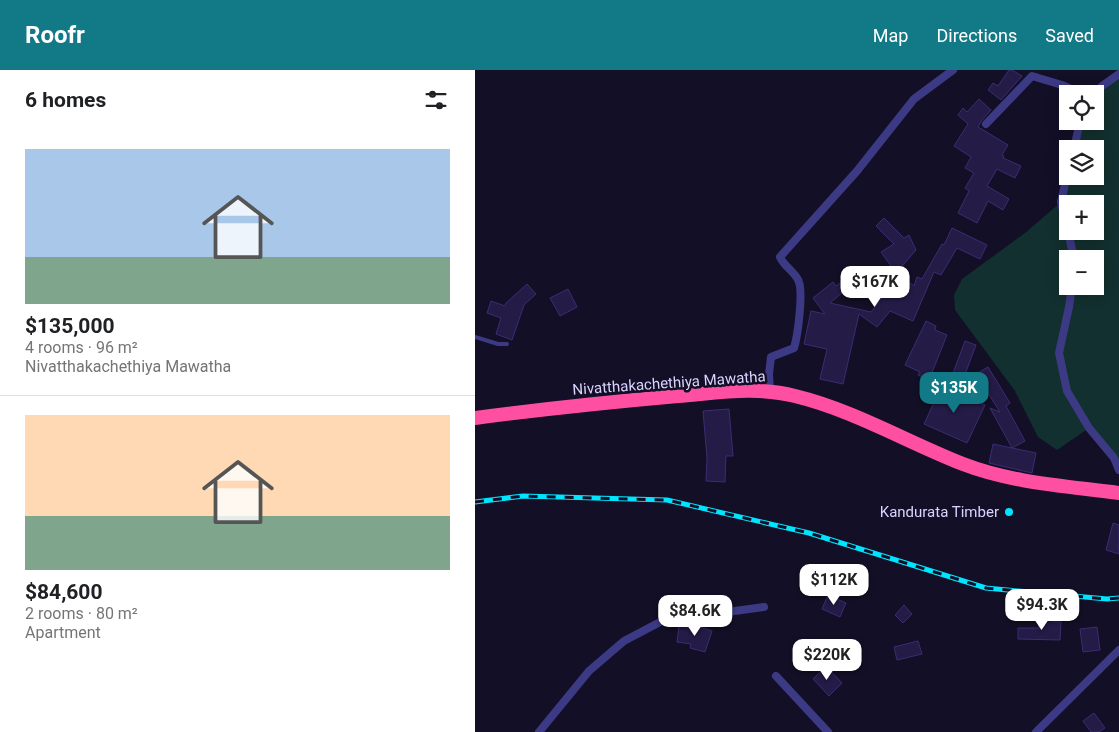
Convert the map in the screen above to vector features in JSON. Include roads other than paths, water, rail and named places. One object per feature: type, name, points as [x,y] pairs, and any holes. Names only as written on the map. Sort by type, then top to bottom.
[{"type":"highway","name":"Nivatthakachethiya Mawatha","points":[[475,418],[659,398],[770,391],[795,396],[832,408],[964,464],[990,473],[1119,493]]},
{"type":"street","points":[[770,391],[771,357],[794,348],[797,339],[799,281],[783,264],[780,257],[857,171],[914,99],[953,70]]},
{"type":"street","points":[[1103,85],[1119,74]]},
{"type":"street","points":[[985,124],[1032,76],[1062,85]]},
{"type":"street","points":[[1070,295],[1059,353],[1067,391],[1089,428],[1114,458],[1119,470]]},
{"type":"street","points":[[539,732],[589,671],[632,637],[661,621],[764,607]]},
{"type":"street","points":[[1036,732],[1119,650]]},
{"type":"street","points":[[776,676],[828,732]]},
{"type":"lane","points":[[475,337],[498,344],[507,344]]},
{"type":"railway","points":[[475,502],[523,496],[667,500],[809,533],[986,588],[1107,599],[1119,598]]},
{"type":"place","name":"Kandurata Timber","points":[[1009,512]]}]
